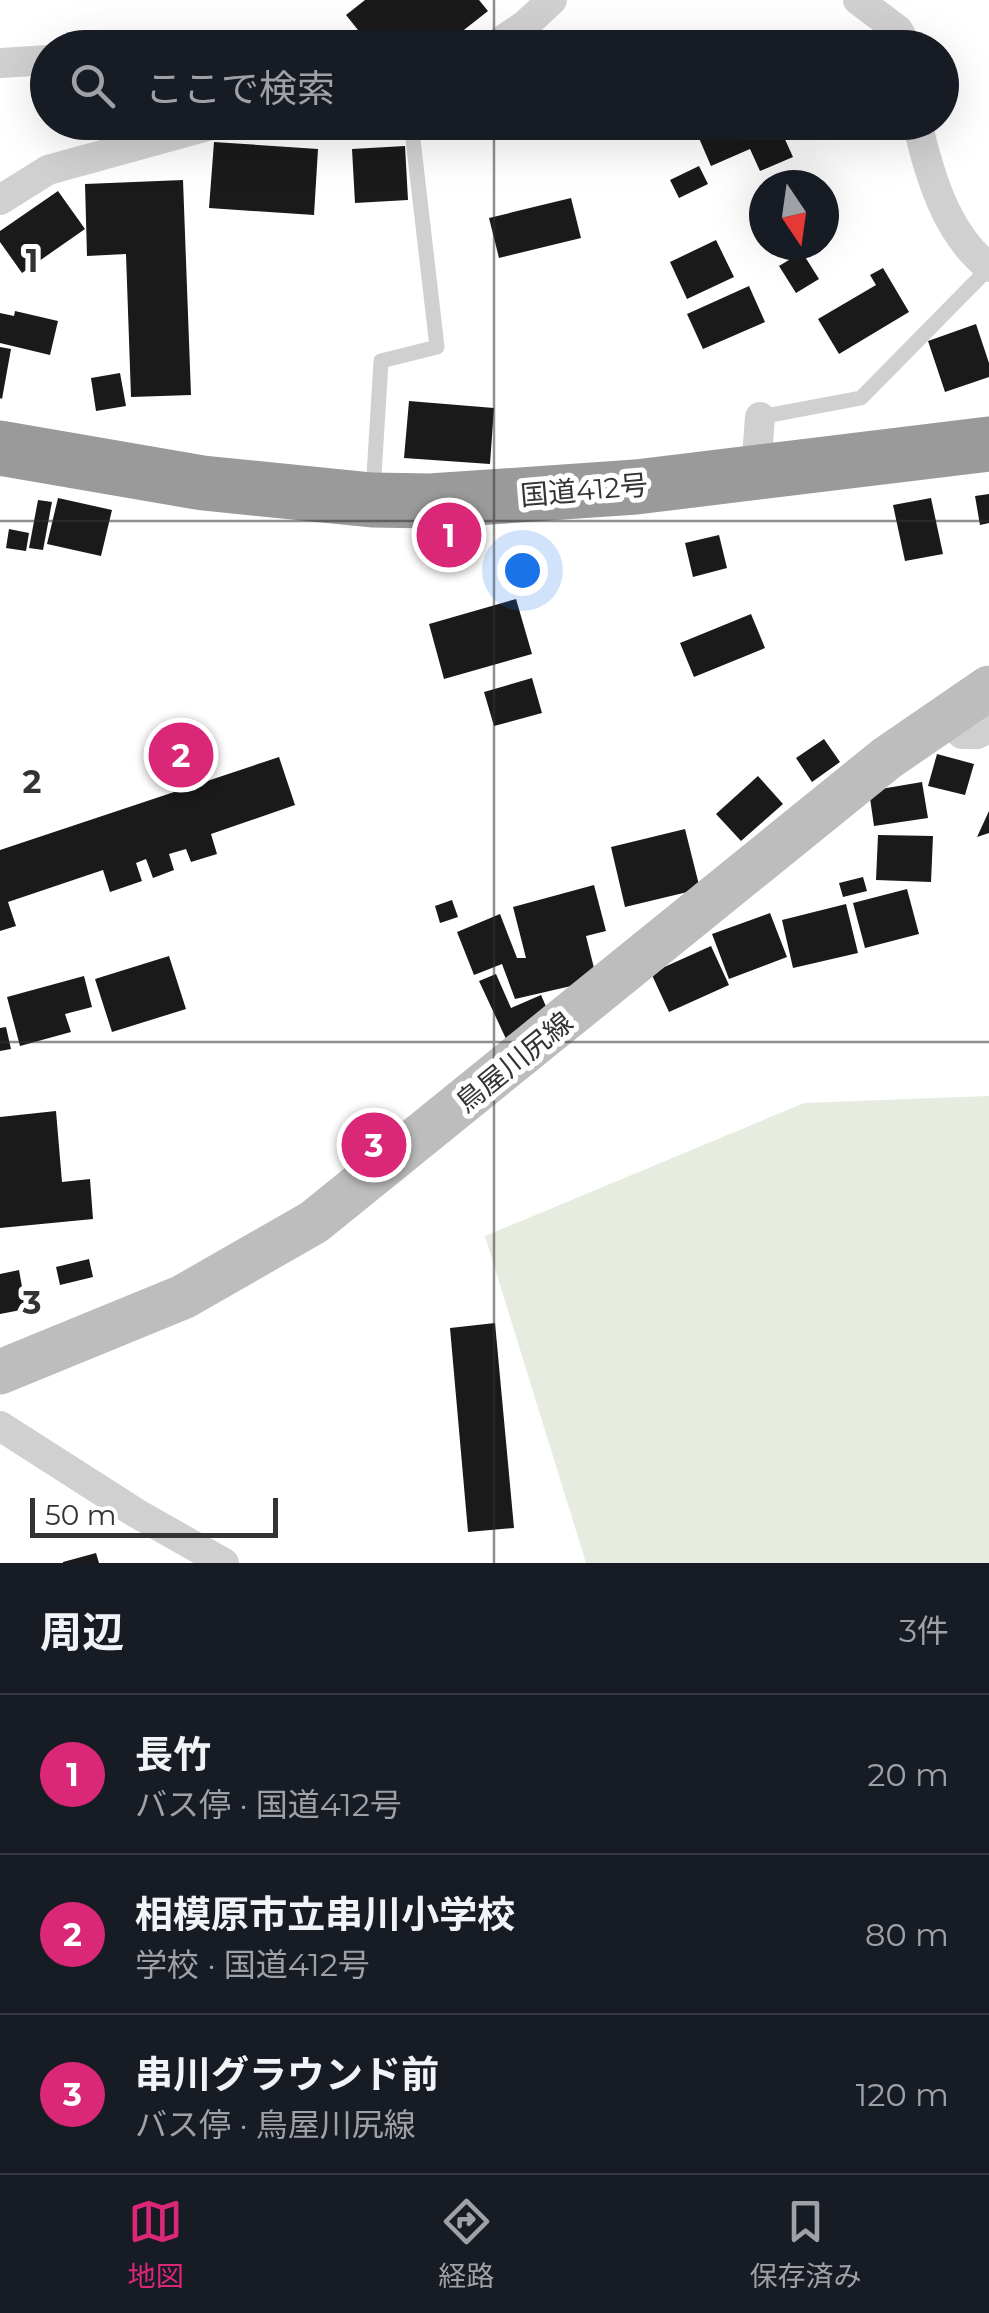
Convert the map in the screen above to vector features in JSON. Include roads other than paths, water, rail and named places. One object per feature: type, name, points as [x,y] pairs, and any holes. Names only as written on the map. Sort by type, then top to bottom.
[{"type":"highway","name":"国道412号","points":[[0,448],[202,483],[372,500],[513,497],[636,486],[989,444]]},
{"type":"main road","name":"鳥屋川尻線","points":[[0,1372],[183,1297],[314,1222],[874,768],[989,688]]},
{"type":"street","points":[[516,30],[552,0]]},
{"type":"street","points":[[858,0],[898,30]]},
{"type":"street","points":[[0,62],[30,61]]},
{"type":"street","points":[[0,200],[48,170],[157,140]]},
{"type":"street","points":[[922,140],[951,222],[964,244],[989,268]]},
{"type":"street","points":[[756,471],[760,416]]},
{"type":"street","points":[[943,718],[962,734],[977,734],[989,728]]},
{"type":"street","points":[[0,1426],[136,1513],[224,1563]]},
{"type":"lane","points":[[372,500],[380,361],[437,347],[413,140]]},
{"type":"lane","points":[[760,416],[861,398],[989,268]]},
{"type":"place","name":"長竹","points":[[449,535]]},
{"type":"place","name":"相模原市立串川小学校","points":[[181,755]]},
{"type":"place","name":"串川グラウンド前","points":[[374,1145]]}]
